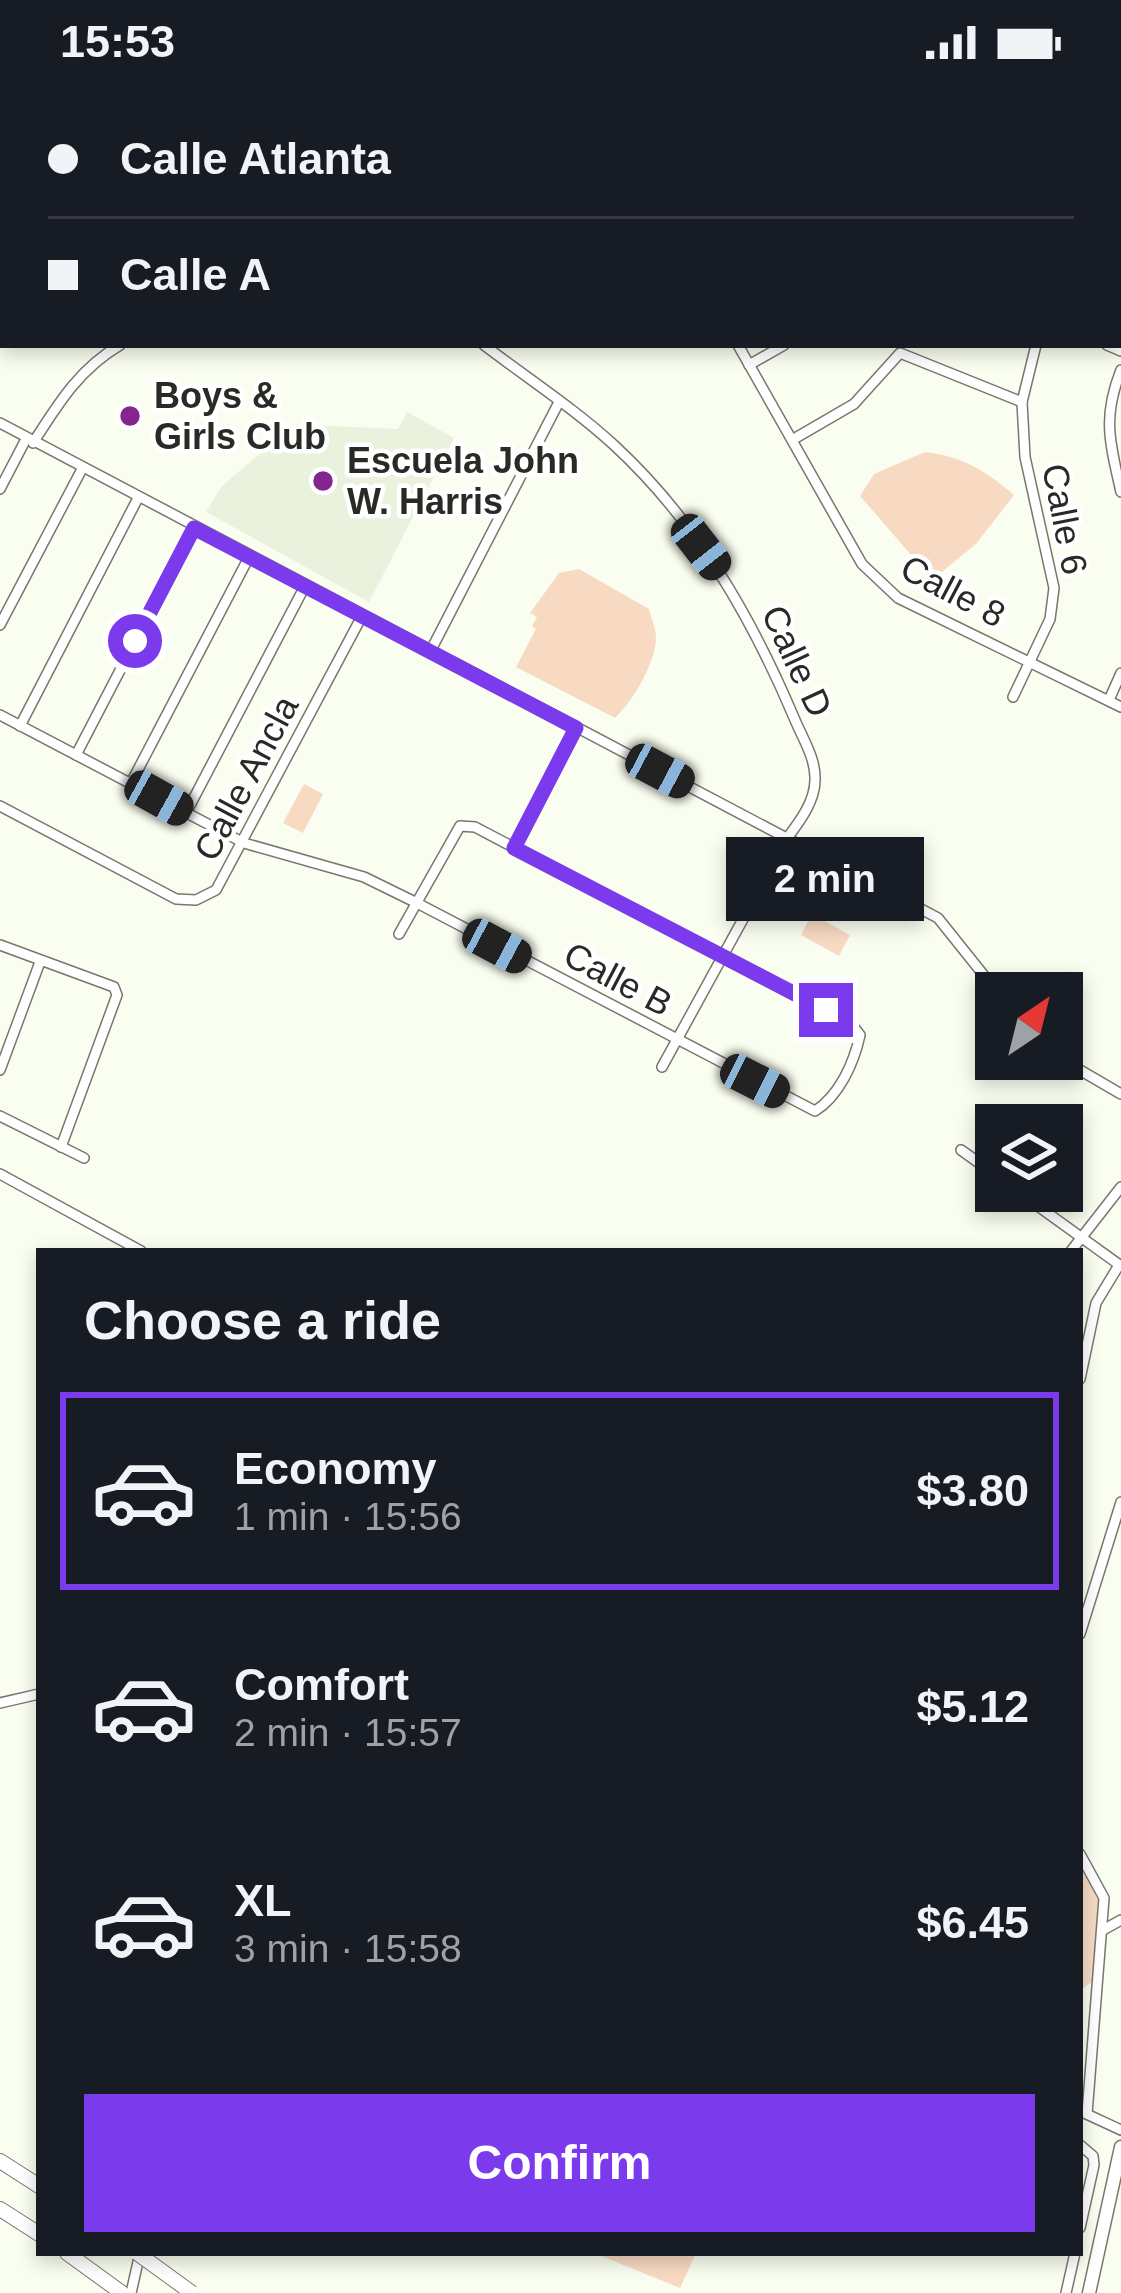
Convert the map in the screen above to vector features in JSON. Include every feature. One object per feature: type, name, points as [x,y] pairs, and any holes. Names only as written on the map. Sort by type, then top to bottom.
[{"type":"highway","points":[[0,2161],[36,2184]]},
{"type":"highway","points":[[0,2209],[36,2232]]},
{"type":"highway","points":[[71,2256],[126,2293]]},
{"type":"highway","points":[[142,2256],[192,2293]]},
{"type":"main road","points":[[1090,2293],[1121,2147]]},
{"type":"street","points":[[438,84],[450,84]]},
{"type":"street","points":[[0,489],[81,375],[115,348]]},
{"type":"street","name":"Calle D","points":[[488,348],[614,445],[728,581],[755,629],[814,770],[816,782],[803,817],[662,1067]]},
{"type":"street","name":"Calle 8","points":[[740,348],[862,564],[877,582],[898,598],[1121,706]]},
{"type":"street","points":[[749,365],[779,348]]},
{"type":"street","name":"Calle 6","points":[[1013,698],[1050,619],[1054,588],[1025,457],[1022,402],[1035,348]]},
{"type":"street","points":[[792,440],[854,404],[900,352],[1022,402]]},
{"type":"street","points":[[1121,370],[1109,400],[1107,426],[1121,492]]},
{"type":"street","points":[[430,652],[560,402]]},
{"type":"street","points":[[0,423],[938,918],[981,972]]},
{"type":"street","points":[[0,625],[82,469]]},
{"type":"street","points":[[20,725],[138,498]]},
{"type":"street","points":[[76,755],[194,528]]},
{"type":"street","points":[[131,783],[249,557]]},
{"type":"street","points":[[186,813],[305,586]]},
{"type":"street","name":"Calle Ancla","points":[[0,806],[176,898],[196,900],[216,890],[362,616]]},
{"type":"street","points":[[1108,700],[1121,673]]},
{"type":"street","name":"Calle B","points":[[0,715],[244,843],[364,877],[815,1111],[830,1101],[856,1053],[860,1035],[853,1026],[723,955]]},
{"type":"street","points":[[514,848],[576,728]]},
{"type":"street","points":[[399,934],[460,826],[475,827],[723,955]]},
{"type":"street","points":[[0,945],[114,987],[116,995],[62,1147]]},
{"type":"street","points":[[0,1070],[40,962]]},
{"type":"street","points":[[1083,1074],[1121,1094]]},
{"type":"street","points":[[0,1116],[84,1158]]},
{"type":"street","points":[[961,1150],[975,1160]]},
{"type":"street","points":[[0,1174],[136,1248]]},
{"type":"street","points":[[1073,1248],[1121,1186]]},
{"type":"street","points":[[1045,1212],[1120,1266],[1094,1311],[1083,1364]]},
{"type":"street","points":[[1083,1624],[1121,1502]]},
{"type":"street","points":[[0,1703],[36,1695]]},
{"type":"street","points":[[1083,1859],[1101,1887],[1103,1930],[1083,2113],[1121,2130]]},
{"type":"street","points":[[1103,1930],[1121,1920]]},
{"type":"street","points":[[1083,2148],[1093,2156],[1094,2165],[1083,2214]]},
{"type":"street","points":[[126,2293],[137,2256]]},
{"type":"street","points":[[1066,2293],[1074,2256]]},
{"type":"shaded area","points":[[407,412],[454,438],[369,602],[206,512],[222,486],[288,430],[307,425],[398,429]]},
{"type":"shaded area","points":[[925,452],[973,466],[1014,495],[976,544],[938,575],[925,571],[860,496],[874,474]]},
{"type":"shaded area","points":[[579,569],[649,609],[654,627],[655,648],[647,670],[615,718],[516,667],[536,629],[532,626],[537,617],[530,613],[559,573]]},
{"type":"shaded area","points":[[304,784],[323,794],[303,833],[283,823]]},
{"type":"shaded area","points":[[812,914],[850,935],[839,956],[801,935]]},
{"type":"shaded area","points":[[1083,1871],[1099,1898],[1092,1982],[1083,1988]]},
{"type":"shaded area","points":[[601,2256],[695,2256],[680,2288]]},
{"type":"place","name":"Boys & Girls Club","points":[[130,416]]},
{"type":"place","name":"Escuela John W. Harris","points":[[323,481]]},
{"type":"route","points":[[135,641],[194,528],[576,728],[514,848],[826,1010]]}]
